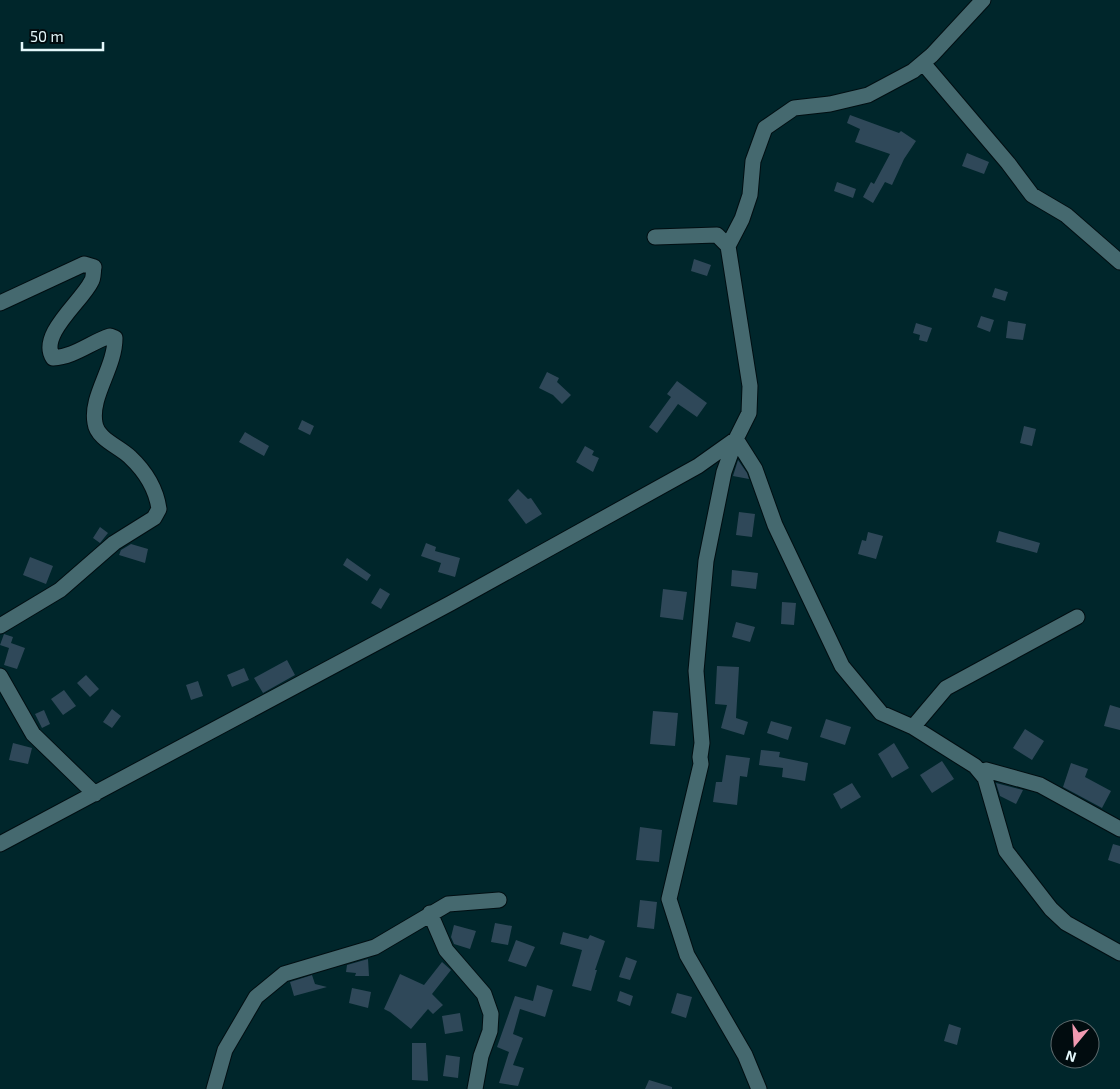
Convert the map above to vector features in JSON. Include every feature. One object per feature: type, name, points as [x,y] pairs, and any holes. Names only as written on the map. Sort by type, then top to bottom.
[{"type":"street","points":[[728,246],[742,219],[750,195],[753,161],[765,128],[794,108],[830,104],[868,95],[913,71],[923,63],[982,0]]},
{"type":"street","points":[[923,63],[1008,163],[1032,195],[1066,215],[1120,262]]},
{"type":"street","points":[[654,237],[717,235],[728,246],[750,386],[749,413],[736,439],[724,472],[706,561],[696,672],[702,743],[701,764],[669,899],[688,955],[745,1055],[759,1089]]},
{"type":"street","points":[[0,304],[84,264],[94,266],[92,281],[56,328],[50,345],[51,354],[53,358],[64,357],[99,339],[110,336],[115,338],[115,353],[95,406],[95,425],[109,442],[129,456],[148,476],[157,495],[160,509],[154,518],[114,542],[60,590],[0,626]]},
{"type":"street","points":[[736,439],[755,469],[775,524],[842,666],[881,713],[913,727],[975,766],[985,778]]},
{"type":"street","points":[[0,844],[451,603],[698,466],[736,439]]},
{"type":"street","points":[[913,727],[946,688],[1078,617]]},
{"type":"street","points":[[0,676],[33,734],[95,794]]},
{"type":"street","points":[[1120,829],[1040,785],[986,770],[985,778],[1006,851],[1051,909],[1066,923],[1120,953]]},
{"type":"street","points":[[214,1089],[225,1050],[256,997],[284,974],[375,947],[448,904],[499,900]]},
{"type":"street","points":[[430,913],[446,950],[484,994],[491,1014],[490,1031],[480,1056],[475,1089]]},
{"type":"building","points":[[850,115],[899,133],[901,131],[916,141],[904,159],[892,185],[885,182],[873,203],[863,197],[871,182],[874,184],[890,154],[855,142],[860,129],[847,123]]},
{"type":"building","points":[[967,153],[989,162],[984,174],[962,166]]},
{"type":"building","points":[[837,182],[856,189],[853,198],[834,191]]},
{"type":"building","points":[[694,259],[711,265],[707,276],[691,271]]},
{"type":"building","points":[[995,288],[1008,292],[1005,301],[992,297]]},
{"type":"building","points":[[981,316],[994,320],[990,332],[977,327]]},
{"type":"building","points":[[1008,321],[1026,324],[1023,340],[1006,338]]},
{"type":"building","points":[[916,323],[932,328],[927,342],[919,340],[920,335],[913,333]]},
{"type":"building","points":[[547,372],[559,378],[557,382],[571,395],[562,404],[553,395],[539,388]]},
{"type":"building","points":[[677,381],[707,403],[697,417],[678,404],[657,433],[649,427],[671,397],[667,394]]},
{"type":"building","points":[[302,420],[314,426],[310,435],[298,429]]},
{"type":"building","points":[[1024,426],[1036,429],[1032,446],[1020,443]]},
{"type":"building","points":[[245,432],[269,446],[264,456],[239,442]]},
{"type":"building","points":[[585,446],[594,451],[592,455],[599,458],[593,472],[576,462]]},
{"type":"building","points":[[738,460],[747,473],[749,479],[733,476]]},
{"type":"building","points":[[518,489],[528,499],[531,498],[542,514],[526,524],[508,500]]},
{"type":"building","points":[[739,512],[755,514],[752,537],[736,535]]},
{"type":"building","points":[[100,527],[108,533],[100,543],[93,538]]},
{"type":"building","points":[[999,531],[1040,543],[1037,553],[996,542]]},
{"type":"building","points":[[868,532],[883,536],[876,559],[858,554],[862,540],[866,541]]},
{"type":"building","points":[[426,543],[436,547],[435,551],[460,558],[455,577],[438,572],[441,563],[421,556]]},
{"type":"building","points":[[131,544],[148,549],[145,563],[119,555],[121,550]]},
{"type":"building","points":[[30,557],[53,566],[46,584],[23,575]]},
{"type":"building","points":[[347,558],[371,575],[367,581],[343,565]]},
{"type":"building","points":[[732,570],[758,573],[756,589],[731,586]]},
{"type":"building","points":[[380,588],[390,594],[381,609],[371,603]]},
{"type":"building","points":[[663,589],[687,592],[683,620],[660,617]]},
{"type":"building","points":[[782,602],[796,603],[794,625],[781,624]]},
{"type":"building","points":[[736,622],[755,627],[750,642],[732,637]]},
{"type":"building","points":[[4,634],[13,637],[11,643],[25,648],[17,669],[4,665],[9,648],[0,645]]},
{"type":"building","points":[[287,660],[295,675],[263,693],[254,678]]},
{"type":"building","points":[[717,666],[739,667],[736,718],[748,722],[744,735],[721,728],[727,705],[715,704]]},
{"type":"building","points":[[244,668],[249,680],[232,687],[227,675]]},
{"type":"building","points":[[86,675],[99,689],[90,697],[77,683]]},
{"type":"building","points":[[198,681],[203,696],[191,700],[186,685]]},
{"type":"building","points":[[64,690],[76,706],[63,715],[51,699]]},
{"type":"building","points":[[1110,705],[1120,708],[1120,730],[1104,726]]},
{"type":"building","points":[[112,709],[121,716],[112,728],[103,722]]},
{"type":"building","points":[[44,710],[50,724],[42,728],[35,714]]},
{"type":"building","points":[[653,711],[678,713],[675,746],[650,744]]},
{"type":"building","points":[[826,719],[851,727],[845,745],[820,737]]},
{"type":"building","points":[[771,721],[792,727],[788,740],[767,733]]},
{"type":"building","points":[[1025,729],[1044,741],[1032,760],[1013,748]]},
{"type":"building","points":[[13,743],[32,748],[28,764],[9,760]]},
{"type":"building","points":[[894,743],[909,768],[892,778],[878,754]]},
{"type":"building","points":[[761,750],[780,752],[779,757],[808,763],[805,781],[782,777],[783,768],[759,765]]},
{"type":"building","points":[[726,755],[750,758],[747,777],[740,776],[737,805],[713,802],[716,782],[722,782]]},
{"type":"building","points":[[942,761],[954,779],[932,793],[920,775]]},
{"type":"building","points":[[1071,763],[1088,769],[1085,777],[1111,791],[1102,808],[1063,787]]},
{"type":"building","points":[[852,783],[861,797],[841,809],[833,794]]},
{"type":"building","points":[[996,783],[1023,790],[1016,804],[1000,796]]},
{"type":"building","points":[[640,827],[662,830],[659,862],[636,860]]},
{"type":"building","points":[[1113,844],[1120,846],[1120,864],[1108,860]]},
{"type":"building","points":[[640,900],[657,902],[654,929],[637,927]]},
{"type":"building","points":[[495,923],[512,926],[508,945],[491,942]]},
{"type":"building","points":[[454,925],[476,931],[470,949],[454,944],[451,937]]},
{"type":"building","points":[[563,932],[588,939],[590,935],[605,941],[595,970],[597,970],[591,991],[572,986],[582,950],[560,944]]},
{"type":"building","points":[[516,940],[535,947],[526,967],[508,961]]},
{"type":"building","points":[[626,957],[637,961],[630,980],[619,977]]},
{"type":"building","points":[[368,959],[369,976],[355,976],[356,973],[346,972],[347,965]]},
{"type":"building","points":[[442,962],[451,970],[432,994],[443,1005],[433,1014],[428,1009],[411,1029],[384,1009],[400,974],[424,985]]},
{"type":"building","points":[[312,975],[315,984],[327,987],[294,996],[290,982]]},
{"type":"building","points":[[537,985],[553,990],[545,1017],[520,1009],[513,1034],[523,1038],[513,1065],[524,1068],[518,1086],[499,1083],[509,1052],[497,1047],[515,996],[533,1001]]},
{"type":"building","points":[[352,988],[371,992],[368,1008],[349,1003]]},
{"type":"building","points":[[620,991],[633,996],[630,1006],[617,1001]]},
{"type":"building","points":[[677,993],[692,997],[686,1018],[671,1013]]},
{"type":"building","points":[[460,1013],[463,1031],[445,1034],[442,1016]]},
{"type":"building","points":[[949,1024],[961,1028],[957,1045],[944,1041]]},
{"type":"building","points":[[412,1043],[426,1043],[428,1081],[412,1080]]},
{"type":"building","points":[[446,1055],[460,1057],[458,1078],[443,1076]]},
{"type":"building","points":[[649,1080],[672,1087],[672,1089],[645,1089]]}]
